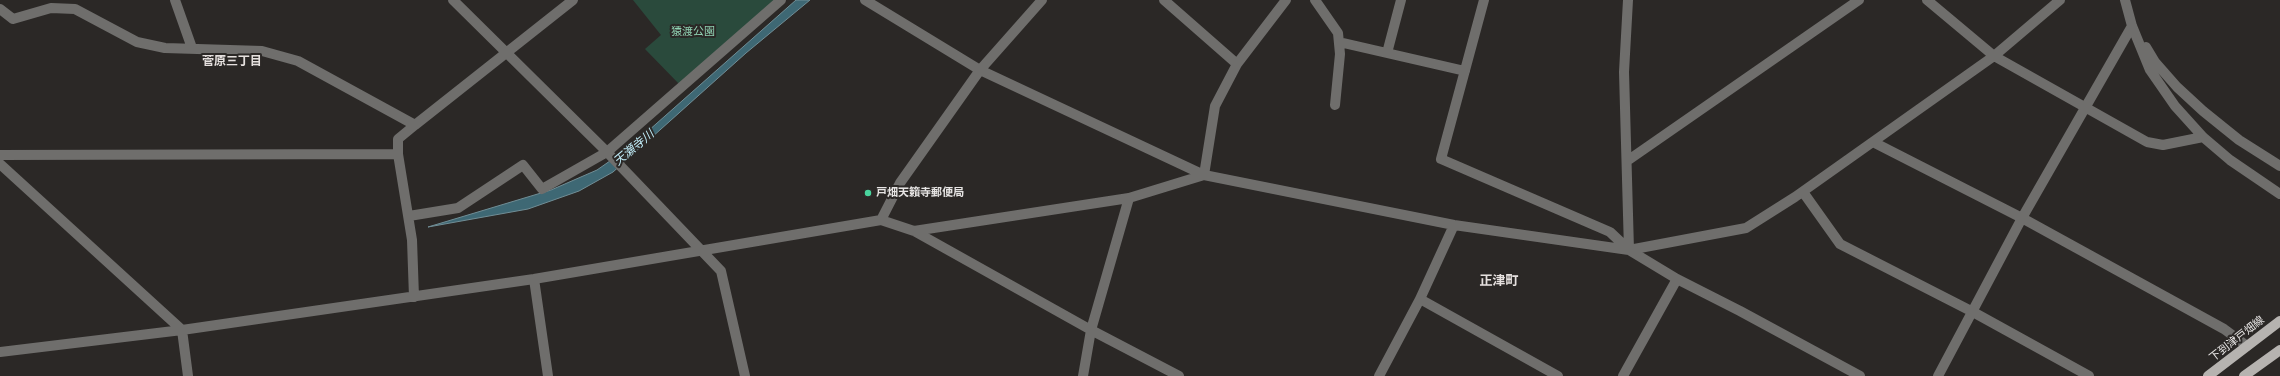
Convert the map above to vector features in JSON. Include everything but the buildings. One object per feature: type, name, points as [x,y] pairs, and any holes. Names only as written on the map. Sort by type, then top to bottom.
[{"type":"main road","name":"下到津戸畑線","points":[[2208,376],[2280,321]]},
{"type":"main road","points":[[2244,376],[2280,350]]},
{"type":"street","points":[[175,0],[192,48]]},
{"type":"street","points":[[453,0],[608,154],[700,251],[721,271],[745,376]]},
{"type":"street","points":[[414,297],[412,240],[398,154],[398,139],[572,0]]},
{"type":"street","points":[[409,216],[458,208],[523,165],[542,189],[608,154],[781,0]]},
{"type":"street","points":[[865,0],[980,70],[1204,175],[1454,226],[1629,250],[1746,228],[1803,192],[1994,56],[2060,0]]},
{"type":"street","points":[[881,220],[900,183],[980,70],[1042,0]]},
{"type":"street","points":[[1164,0],[1237,64]]},
{"type":"street","points":[[1204,175],[1215,106],[1237,64],[1286,0]]},
{"type":"street","points":[[1315,0],[1338,33],[1340,54],[1336,105]]},
{"type":"street","points":[[1387,53],[1401,0]]},
{"type":"street","points":[[1484,0],[1441,159],[1610,232],[1629,250],[1677,279],[1740,311],[1860,376]]},
{"type":"street","points":[[1628,0],[1624,72],[1629,250]]},
{"type":"street","points":[[1627,161],[1859,0]]},
{"type":"street","points":[[1927,0],[1994,56],[2147,142],[2163,145],[2203,137]]},
{"type":"street","points":[[2125,0],[2132,26],[2150,70],[2175,106],[2203,137],[2230,160],[2280,194]]},
{"type":"street","points":[[0,9],[13,19],[51,8],[75,9],[137,42],[165,48],[262,51],[298,61],[415,125]]},
{"type":"street","points":[[1938,376],[2022,218],[2132,26]]},
{"type":"street","points":[[2132,26],[2155,62],[2177,87],[2239,140],[2280,166]]},
{"type":"street","points":[[1339,42],[1465,71]]},
{"type":"street","points":[[1873,142],[2022,218],[2224,329],[2247,346]]},
{"type":"street","points":[[0,155],[398,154]]},
{"type":"street","points":[[0,164],[182,330],[188,376]]},
{"type":"street","points":[[914,231],[1129,198],[1204,175]]},
{"type":"street","points":[[1803,192],[1840,244],[1973,312],[2089,376]]},
{"type":"street","points":[[1083,376],[1091,330],[1129,198]]},
{"type":"street","points":[[0,352],[182,330],[414,297],[534,279],[881,220],[914,231],[1091,330],[1179,376]]},
{"type":"street","points":[[1379,376],[1420,300],[1454,226]]},
{"type":"street","points":[[534,279],[548,376]]},
{"type":"street","points":[[1623,376],[1677,279]]},
{"type":"street","points":[[1420,300],[1558,376]]},
{"type":"green space","name":"猿渡公園","points":[[633,0],[776,0],[681,86],[645,49],[661,35]]},
{"type":"water","name":"天瀬寺川","points":[[796,0],[810,0],[746,53],[613,172],[579,191],[528,209],[428,227],[551,190],[597,170],[630,147]]},
{"type":"place","name":"戸畑天籟寺郵便局","points":[[868,193]]},
{"type":"district","name":"菅原三丁目","points":[[232,61]]},
{"type":"district","name":"正津町","points":[[1499,281]]}]
